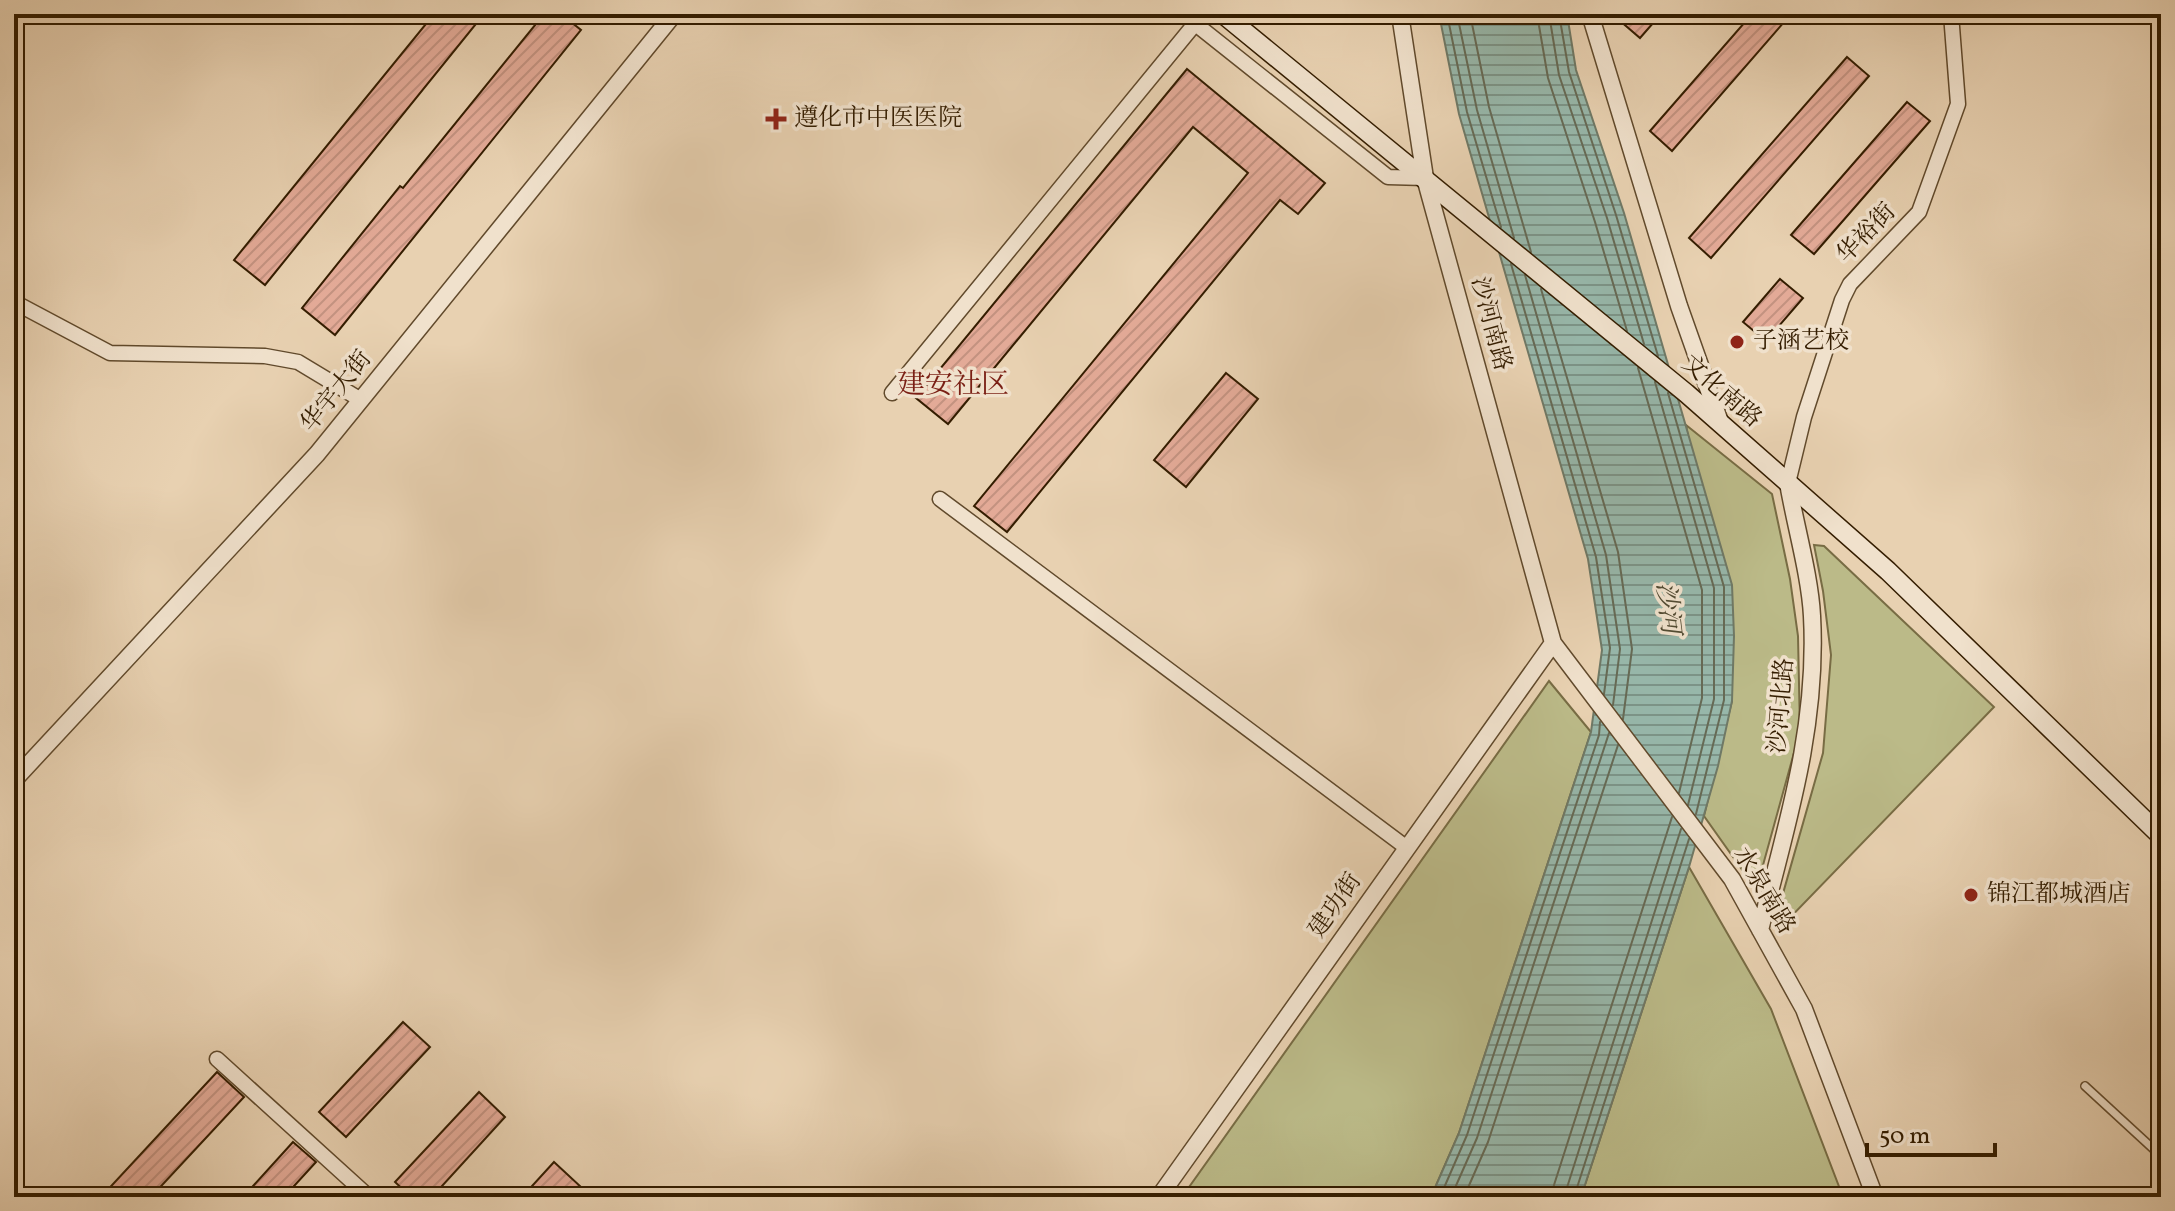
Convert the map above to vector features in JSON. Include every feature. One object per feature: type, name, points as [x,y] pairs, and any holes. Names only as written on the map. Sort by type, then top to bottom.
[{"type":"main road","name":"文化南路","points":[[1223,14],[1720,422],[1888,571],[2161,836]]},
{"type":"street","name":"华宇大街","points":[[14,780],[317,454],[674,14]]},
{"type":"street","points":[[1183,14],[1388,177],[1425,178]]},
{"type":"street","points":[[892,393],[1203,14]]},
{"type":"street","name":"沙河南路","points":[[1400,14],[1425,178],[1553,643]]},
{"type":"street","points":[[1590,14],[1679,306],[1720,422]]},
{"type":"street","name":"华裕街","points":[[1788,483],[1804,417],[1842,300],[1850,284],[1919,212],[1958,104],[1951,14]]},
{"type":"street","points":[[14,302],[110,353],[265,356],[298,362],[361,400]]},
{"type":"street","name":"沙河北路","points":[[1760,930],[1795,794],[1811,709],[1812,614],[1788,483]]},
{"type":"street","points":[[940,499],[1407,848]]},
{"type":"street","name":"水泉南路","points":[[1553,643],[1732,879],[1804,1009],[1875,1197]]},
{"type":"street","name":"建功街","points":[[1159,1197],[1553,643]]},
{"type":"street","points":[[217,1059],[369,1197]]},
{"type":"lane","points":[[2085,1086],[2161,1156]]},
{"type":"shaded area","points":[[1686,425],[1772,494],[1790,579],[1798,636],[1800,731],[1755,888],[1704,816],[1732,701]]},
{"type":"shaded area","points":[[1814,545],[1824,546],[1994,707],[1780,928],[1776,918],[1823,753],[1831,655]]},
{"type":"shaded area","points":[[1549,681],[1591,732],[1459,1133],[1431,1197],[1182,1197]]},
{"type":"shaded area","points":[[1689,867],[1771,1009],[1843,1197],[1581,1197]]},
{"type":"water","name":"沙河","points":[[1439,14],[1567,14],[1576,70],[1624,213],[1732,585],[1732,701],[1718,766],[1689,867],[1581,1197],[1431,1197],[1459,1133],[1591,732],[1602,650],[1588,559],[1459,114]]},
{"type":"building","points":[[434,14],[484,14],[265,285],[234,260]]},
{"type":"building","points":[[544,14],[561,14],[581,30],[335,335],[302,308]]},
{"type":"building","points":[[1612,14],[1661,14],[1640,38]]},
{"type":"building","points":[[1752,14],[1791,14],[1672,151],[1650,131]]},
{"type":"building","points":[[1847,57],[1869,76],[1711,258],[1689,238]]},
{"type":"building","points":[[1187,69],[1325,183],[1298,214],[1280,200],[1007,532],[974,506],[1248,173],[1193,127],[948,424],[916,398]]},
{"type":"building","points":[[1907,102],[1930,121],[1814,254],[1791,235]]},
{"type":"building","points":[[1780,279],[1803,298],[1766,341],[1743,322]]},
{"type":"building","points":[[1226,373],[1258,399],[1186,487],[1154,460]]},
{"type":"building","points":[[403,1022],[430,1047],[346,1137],[319,1112]]},
{"type":"building","points":[[217,1072],[244,1097],[151,1197],[101,1197]]},
{"type":"building","points":[[479,1092],[505,1117],[432,1197],[411,1197],[395,1182]]},
{"type":"building","points":[[293,1142],[316,1162],[284,1197],[243,1197]]},
{"type":"building","points":[[554,1162],[581,1187],[572,1197],[522,1197]]},
{"type":"place","name":"遵化市中医医院","points":[[776,119]]},
{"type":"place","name":"子涵艺校","points":[[1737,342]]},
{"type":"place","name":"锦江都城酒店","points":[[1971,895]]},
{"type":"district","name":"建安社区","points":[[953,385]]}]
